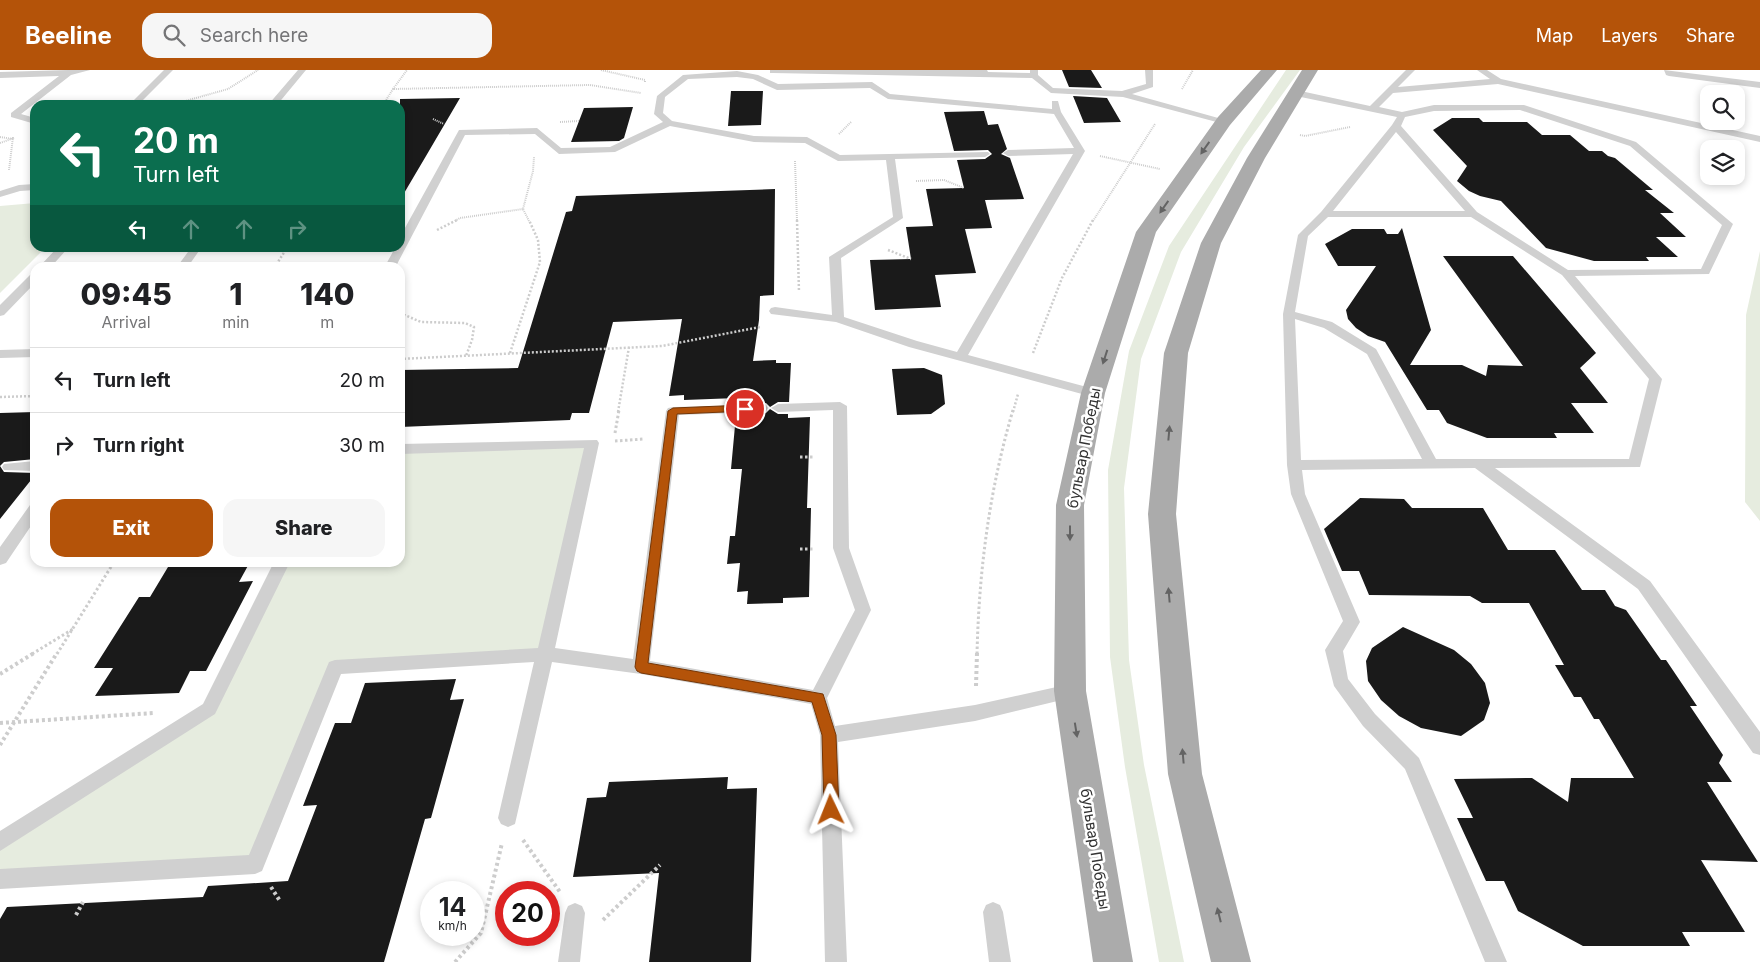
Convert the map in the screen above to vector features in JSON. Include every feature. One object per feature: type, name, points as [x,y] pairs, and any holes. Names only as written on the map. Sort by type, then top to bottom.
[{"type":"main road","name":"бульвар Победы","points":[[1113,962],[1070,691],[1070,505],[1093,393],[1146,232],[1224,121],[1270,70]]},
{"type":"main road","points":[[1231,962],[1185,774],[1162,514],[1176,353],[1211,243],[1256,158],[1310,70]]},
{"type":"lane","points":[[0,74],[68,73],[86,70]]},
{"type":"lane","points":[[138,100],[169,70]]},
{"type":"lane","points":[[276,100],[302,70]]},
{"type":"lane","points":[[1123,94],[1150,85],[1149,70]]},
{"type":"lane","points":[[1372,109],[1411,70]]},
{"type":"lane","points":[[1481,70],[1498,81]]},
{"type":"lane","points":[[1668,70],[1669,73],[1760,85]]},
{"type":"lane","points":[[773,71],[1034,73],[1051,90],[1057,112],[1080,151]]},
{"type":"lane","points":[[986,154],[838,158],[807,140],[754,139],[670,123],[658,114],[661,96],[686,77],[737,72],[777,87],[872,85],[888,96],[1057,112]]},
{"type":"lane","points":[[33,100],[68,73]]},
{"type":"lane","points":[[1388,91],[1498,81],[1760,139]]},
{"type":"lane","points":[[1051,90],[1123,94],[1224,121]]},
{"type":"lane","points":[[1296,93],[1402,115],[1434,108],[1521,107],[1633,144],[1728,224],[1705,272],[1566,273]]},
{"type":"lane","points":[[14,115],[30,103]]},
{"type":"lane","points":[[14,115],[30,120]]},
{"type":"lane","points":[[1402,115],[1396,126],[1325,214],[1303,235],[1289,314],[1294,465],[1298,494],[1352,622],[1334,650],[1340,681],[1369,720],[1412,764],[1496,962]]},
{"type":"lane","points":[[405,238],[462,132],[538,131],[559,151],[612,150],[670,123]]},
{"type":"lane","points":[[1294,465],[1635,464],[1656,379],[1566,273],[1473,214],[1396,126]]},
{"type":"lane","points":[[1008,153],[1080,151]]},
{"type":"lane","points":[[961,356],[1080,151]]},
{"type":"lane","points":[[838,319],[835,257],[898,218],[890,156]]},
{"type":"lane","points":[[0,194],[19,188],[30,188]]},
{"type":"lane","points":[[1325,214],[1473,214]]},
{"type":"lane","points":[[49,262],[59,252]]},
{"type":"lane","points":[[0,312],[30,281]]},
{"type":"lane","points":[[775,311],[838,319],[913,344],[1093,393]]},
{"type":"lane","points":[[1289,314],[1328,325],[1372,352],[1432,464]]},
{"type":"lane","points":[[0,354],[30,353]]},
{"type":"lane","points":[[778,408],[840,406],[841,548],[863,610],[818,698],[829,735],[836,962]]},
{"type":"lane","points":[[641,667],[673,411],[761,408]]},
{"type":"lane","points":[[405,449],[592,443],[508,818]]},
{"type":"lane","points":[[1478,463],[1644,585],[1760,747]]},
{"type":"lane","points":[[9,467],[30,466]]},
{"type":"lane","points":[[0,559],[30,516]]},
{"type":"lane","points":[[0,842],[209,709],[280,567]]},
{"type":"lane","points":[[0,879],[255,864],[334,667],[546,654],[641,667],[818,698]]},
{"type":"lane","points":[[829,735],[975,713],[1070,691]]},
{"type":"lane","points":[[570,956],[575,912]]},
{"type":"lane","points":[[993,912],[1000,962]]},
{"type":"path","points":[[192,100],[222,93],[246,82],[258,70]]},
{"type":"path","points":[[386,100],[407,70]]},
{"type":"path","points":[[601,70],[645,80],[648,94]]},
{"type":"path","points":[[393,90],[590,85],[661,96]]},
{"type":"path","points":[[14,115],[13,139],[8,163],[10,182],[19,188]]},
{"type":"path","points":[[1294,134],[1305,136],[1350,127]]},
{"type":"path","points":[[510,354],[540,262],[541,246],[523,209],[533,171],[535,144],[530,131]]},
{"type":"path","points":[[0,137],[13,139]]},
{"type":"path","points":[[405,359],[662,346],[760,327],[799,314],[794,140]]},
{"type":"path","points":[[1080,151],[1164,170]]},
{"type":"path","points":[[893,182],[944,180],[964,188]]},
{"type":"path","points":[[432,234],[460,218],[523,209]]},
{"type":"path","points":[[405,315],[421,322],[465,323],[474,327],[472,340],[466,356]]},
{"type":"path","points":[[614,441],[629,348]]},
{"type":"path","points":[[0,397],[30,396]]},
{"type":"path","points":[[592,443],[670,437]]},
{"type":"path","points":[[0,745],[111,567]]},
{"type":"path","points":[[0,674],[74,629]]},
{"type":"path","points":[[0,723],[160,712]]},
{"type":"path","points":[[508,818],[575,912]]},
{"type":"path","points":[[455,962],[482,933],[508,818]]},
{"type":"path","points":[[570,956],[660,865]]},
{"type":"shaded area","points":[[1286,70],[1300,70],[1244,147],[1181,252],[1141,359],[1124,488],[1129,660],[1144,765],[1184,962],[1159,962],[1125,767],[1110,657],[1108,470],[1129,351],[1169,246]]},
{"type":"shaded area","points":[[30,203],[30,252],[41,252],[0,293],[0,206]]},
{"type":"shaded area","points":[[1760,251],[1760,521],[1745,502],[1746,315]]},
{"type":"shaded area","points":[[592,443],[546,654],[335,667],[255,864],[0,879],[0,842],[209,709],[280,567],[405,567],[405,449]]},
{"type":"building","points":[[1062,70],[1091,70],[1102,88],[1069,87]]},
{"type":"building","points":[[731,91],[763,91],[761,125],[728,126]]},
{"type":"building","points":[[1073,96],[1107,98],[1121,122],[1084,123]]},
{"type":"building","points":[[460,98],[405,192],[405,100],[400,99]]},
{"type":"building","points":[[633,107],[624,138],[619,141],[571,142],[584,108]]},
{"type":"building","points":[[984,111],[988,125],[998,124],[1007,149],[1001,154],[1010,158],[1024,199],[985,200],[992,228],[965,229],[976,273],[935,275],[941,307],[875,310],[870,260],[911,259],[906,227],[933,226],[926,189],[964,188],[957,160],[985,159],[992,154],[988,150],[954,151],[944,112]]},
{"type":"building","points":[[1452,118],[1479,118],[1483,122],[1527,122],[1542,135],[1570,135],[1589,151],[1602,151],[1608,156],[1615,158],[1653,190],[1645,190],[1674,213],[1660,213],[1686,237],[1656,237],[1678,257],[1646,257],[1649,261],[1594,261],[1546,248],[1501,201],[1469,191],[1457,181],[1467,166],[1433,130]]},
{"type":"building","points":[[775,189],[774,295],[760,296],[759,320],[753,361],[776,360],[776,363],[791,363],[789,402],[778,402],[770,407],[766,403],[736,404],[737,398],[684,400],[684,395],[669,396],[682,319],[613,322],[589,413],[572,413],[570,420],[405,427],[405,370],[518,368],[566,212],[572,211],[576,196]]},
{"type":"building","points":[[1402,228],[1431,330],[1410,365],[1462,365],[1486,376],[1488,365],[1523,366],[1443,256],[1513,256],[1596,353],[1580,368],[1608,403],[1571,403],[1594,433],[1554,433],[1557,438],[1487,438],[1447,423],[1439,410],[1427,410],[1385,342],[1368,336],[1356,328],[1348,319],[1346,310],[1376,266],[1338,266],[1325,244],[1352,229],[1384,229],[1387,234],[1398,234]]},
{"type":"building","points":[[924,368],[942,375],[945,404],[931,414],[897,415],[892,369]]},
{"type":"building","points":[[770,409],[778,414],[788,414],[788,418],[810,417],[807,508],[811,508],[809,597],[783,598],[783,603],[747,604],[748,591],[737,592],[740,563],[727,564],[730,536],[735,536],[742,469],[731,469],[736,415],[761,414],[766,413]]},
{"type":"building","points":[[30,412],[30,459],[4,462],[0,466],[0,413]]},
{"type":"building","points":[[0,466],[4,472],[30,473],[30,481],[0,519]]},
{"type":"building","points":[[1360,498],[1404,499],[1412,508],[1483,508],[1508,550],[1555,550],[1582,590],[1605,590],[1615,606],[1626,610],[1661,660],[1666,660],[1697,706],[1690,706],[1723,755],[1719,763],[1732,782],[1707,782],[1758,862],[1701,860],[1745,932],[1682,932],[1690,946],[1583,946],[1518,911],[1504,881],[1486,881],[1457,818],[1473,818],[1454,779],[1532,778],[1568,802],[1571,778],[1634,778],[1599,719],[1594,719],[1581,697],[1574,697],[1555,665],[1564,665],[1529,603],[1482,603],[1470,596],[1369,595],[1359,571],[1342,571],[1324,529]]},
{"type":"building","points":[[168,567],[247,567],[239,582],[253,581],[206,671],[190,671],[179,693],[95,696],[113,668],[94,668],[139,597],[150,597]]},
{"type":"building","points":[[1403,627],[1454,650],[1471,664],[1485,683],[1490,703],[1484,720],[1461,736],[1421,728],[1399,716],[1381,700],[1368,681],[1366,661],[1372,648]]},
{"type":"building","points":[[456,679],[450,700],[464,699],[431,818],[425,819],[384,962],[0,962],[0,919],[7,907],[203,897],[208,886],[288,881],[317,805],[303,806],[335,723],[351,723],[365,683]]},
{"type":"building","points":[[728,777],[727,789],[757,788],[751,962],[649,962],[659,873],[573,877],[587,798],[606,797],[609,782]]},
{"type":"route","points":[[745,409],[673,411],[641,667],[818,698],[829,735],[831,810]]}]
